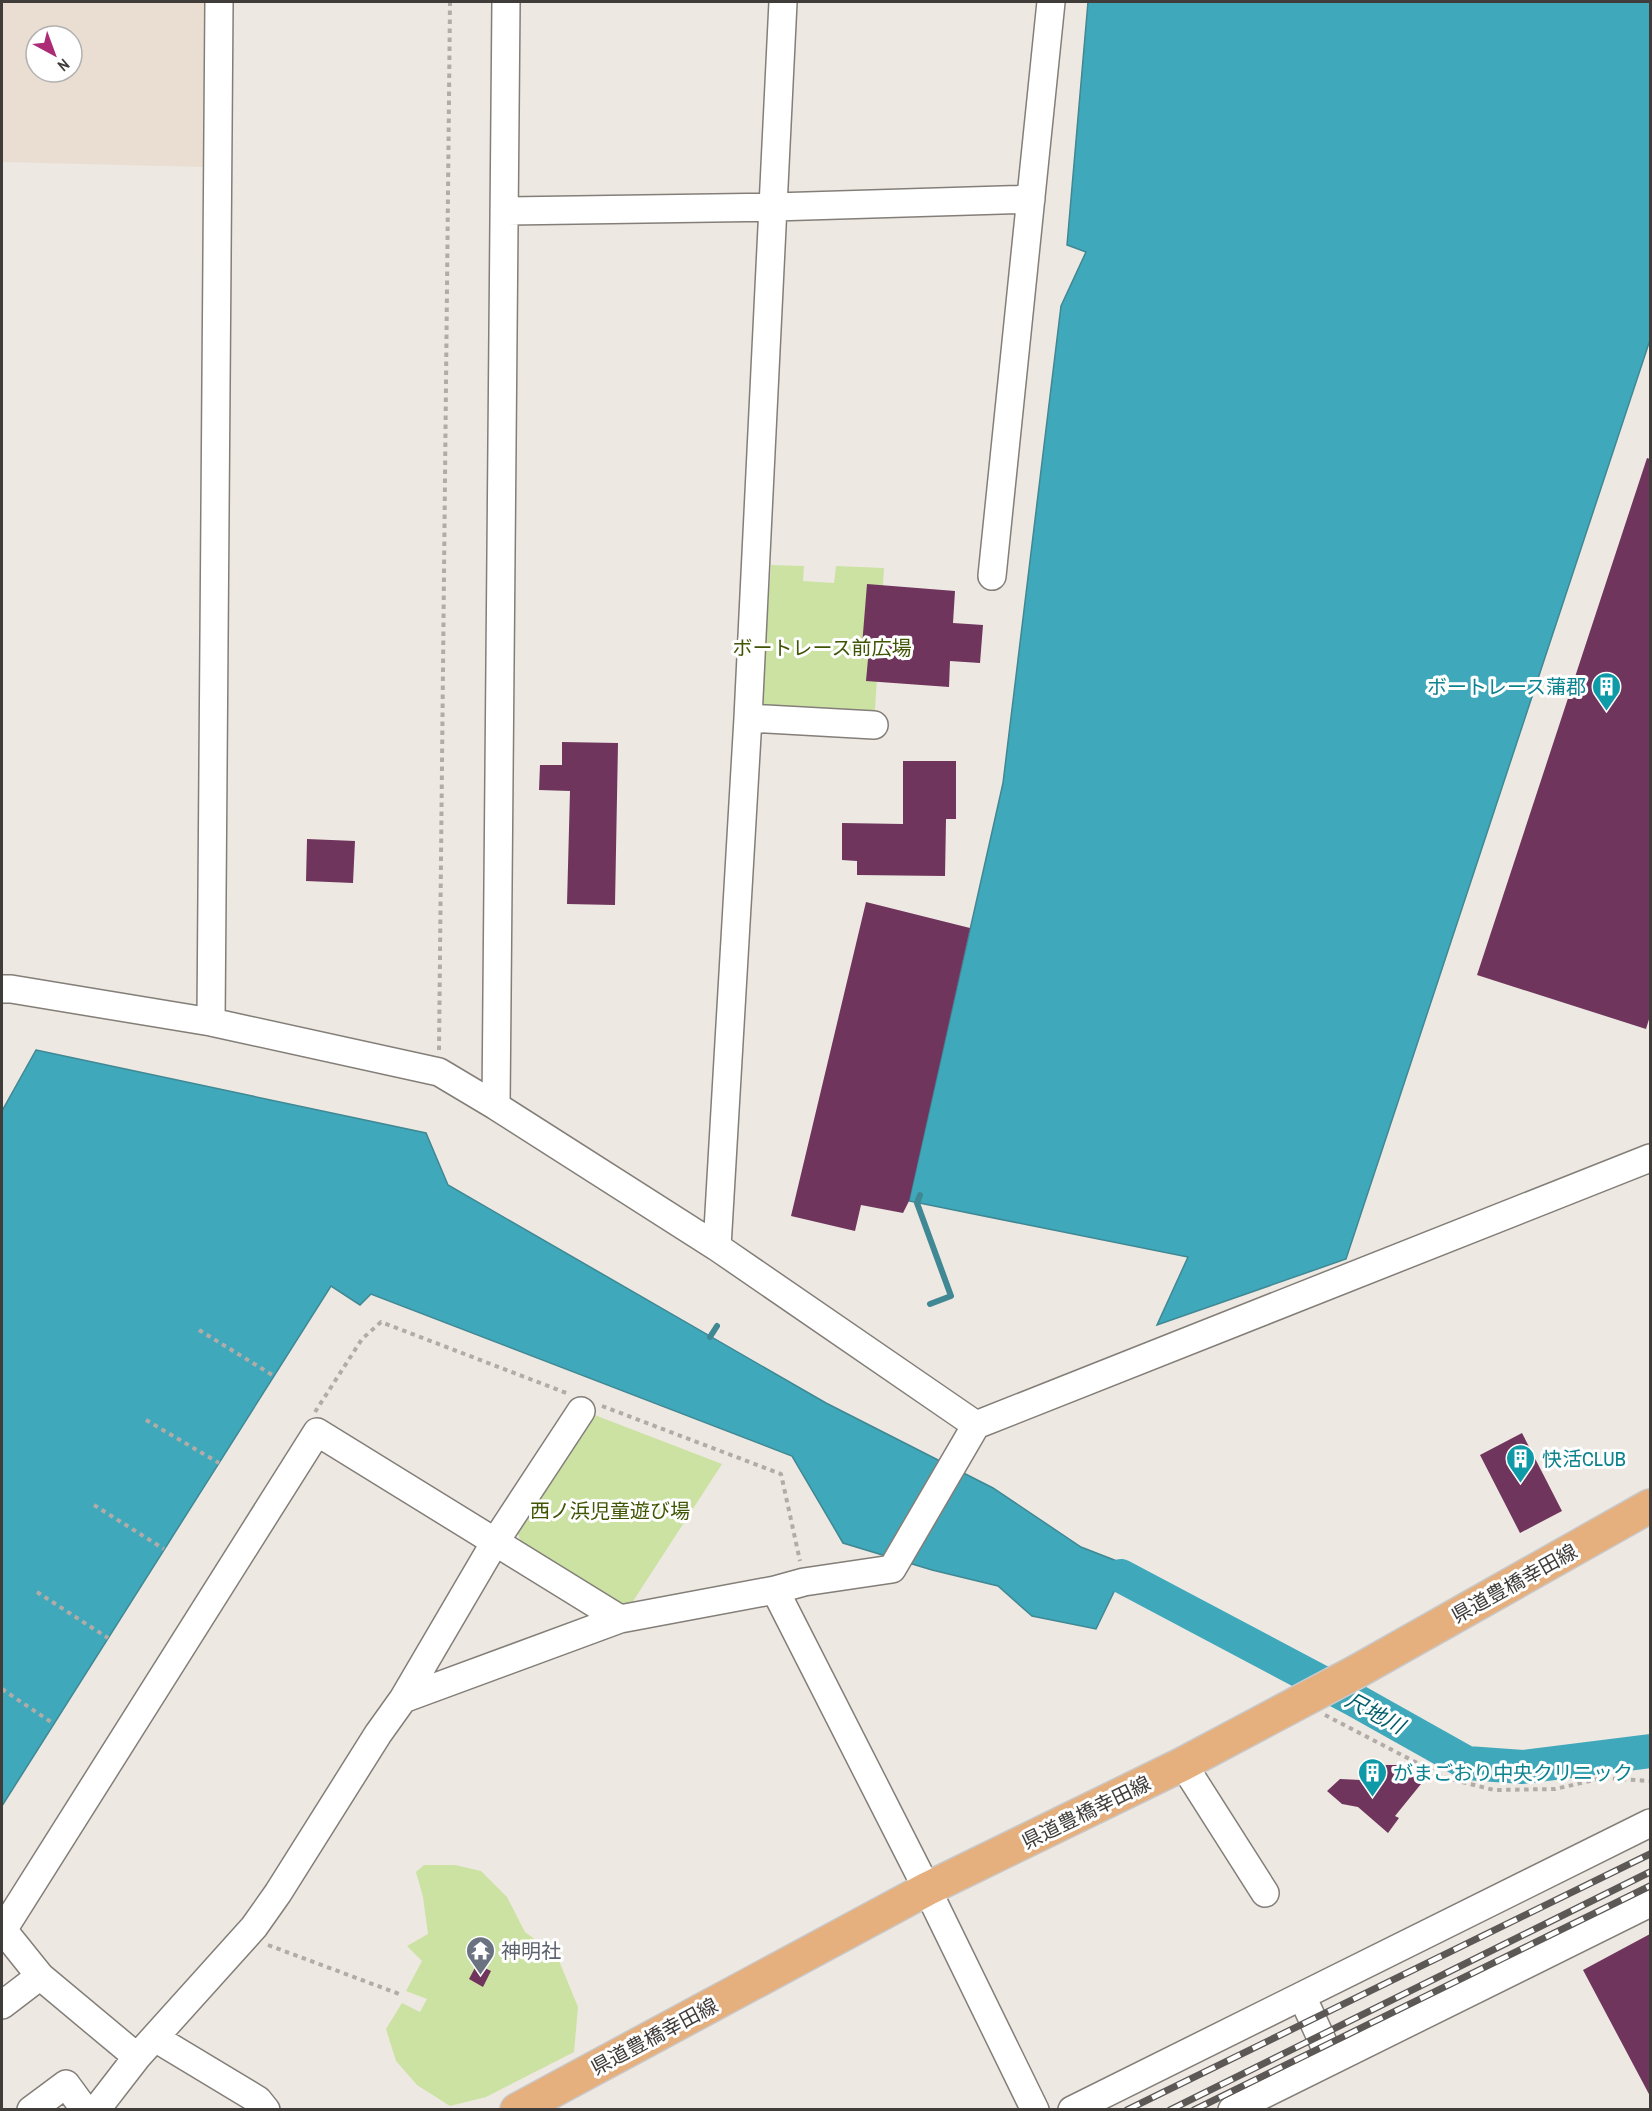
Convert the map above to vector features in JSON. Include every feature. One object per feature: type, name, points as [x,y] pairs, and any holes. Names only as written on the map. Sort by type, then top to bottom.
[{"type":"main road","name":"県道豊橋幸田線","points":[[517,2109],[927,1889],[1183,1764],[1356,1671],[1650,1506]]},
{"type":"street","points":[[211,1022],[219,2]]},
{"type":"street","points":[[496,1106],[506,2]]},
{"type":"street","points":[[717,1247],[748,718],[783,2]]},
{"type":"street","points":[[992,576],[1051,2]]},
{"type":"street","points":[[504,212],[1031,199]]},
{"type":"street","points":[[748,718],[874,725]]},
{"type":"street","points":[[5,994],[211,1022],[439,1072],[717,1247],[976,1425]]},
{"type":"street","points":[[403,1699],[620,1620],[776,1590],[804,1582],[892,1569],[976,1425],[1650,1158]]},
{"type":"street","points":[[96,2109],[146,2047],[246,1936],[278,1893],[378,1734],[403,1699],[581,1402]]},
{"type":"street","points":[[266,2109],[258,2100],[146,2047],[40,1976],[2,1931],[317,1432],[620,1620]]},
{"type":"street","points":[[776,1590],[1035,2109]]},
{"type":"street","points":[[1183,1764],[1265,1893]]},
{"type":"street","points":[[1072,2109],[1650,1823]]},
{"type":"street","points":[[1232,2109],[1650,1903]]},
{"type":"street","points":[[2,2005],[40,1976]]},
{"type":"street","points":[[1302,1996],[1331,2060]]},
{"type":"street","points":[[31,2109],[66,2084],[85,2109]]},
{"type":"path","points":[[439,1072],[450,2]]},
{"type":"path","points":[[313,1415],[362,1338],[381,1322],[581,1402],[781,1474],[804,1582]]},
{"type":"path","points":[[200,1330],[274,1376]]},
{"type":"path","points":[[146,1420],[219,1463]]},
{"type":"path","points":[[94,1505],[164,1549]]},
{"type":"path","points":[[37,1592],[108,1638]]},
{"type":"path","points":[[2,1689],[54,1724]]},
{"type":"path","points":[[1304,1698],[1446,1778],[1494,1790],[1555,1789],[1603,1778],[1650,1781]]},
{"type":"path","points":[[246,1936],[402,1995]]},
{"type":"shaded area","points":[[2,2],[208,2],[203,167],[2,162]]},
{"type":"green space","name":"ボートレース前広場","points":[[771,565],[804,566],[803,581],[834,583],[836,566],[884,568],[874,725],[761,711]]},
{"type":"green space","name":"西ノ浜児童遊び場","points":[[592,1414],[722,1464],[628,1609],[521,1544],[517,1530]]},
{"type":"green space","points":[[424,1865],[455,1865],[481,1871],[507,1897],[525,1932],[557,1956],[578,2007],[574,2052],[486,2097],[450,2106],[417,2085],[396,2061],[386,2029],[402,2003],[420,2012],[427,1999],[406,1991],[422,1961],[407,1946],[428,1934],[423,1897],[416,1872]]},
{"type":"water","name":"ボートレース蒲郡","points":[[1088,2],[1650,2],[1650,340],[1346,1259],[1157,1325],[1188,1257],[909,1201],[1003,783],[1061,306],[1086,252],[1067,245]]},
{"type":"water","points":[[36,1050],[426,1133],[448,1185],[826,1403],[993,1488],[1081,1547],[1127,1565],[1096,1629],[1032,1616],[998,1586],[932,1570],[843,1543],[792,1456],[371,1294],[360,1305],[331,1286],[2,1806],[2,1111]]},
{"type":"building","name":"ボートレース蒲郡","points":[[1647,458],[1650,459],[1650,1016],[1646,1029],[1477,975]]},
{"type":"building","points":[[867,584],[955,591],[953,623],[983,625],[980,663],[950,661],[949,687],[866,681],[868,659],[861,658]]},
{"type":"building","points":[[562,742],[618,743],[615,905],[567,904],[570,791],[539,790],[540,765],[562,765]]},
{"type":"building","points":[[903,761],[956,761],[956,819],[946,819],[945,876],[857,875],[857,861],[842,860],[842,823],[903,824]]},
{"type":"building","points":[[307,839],[355,841],[353,883],[306,881]]},
{"type":"building","points":[[866,902],[970,928],[909,1201],[903,1213],[861,1205],[855,1231],[791,1216]]},
{"type":"building","name":"快活CLUB","points":[[1522,1433],[1562,1511],[1520,1533],[1480,1455]]},
{"type":"building","name":"がまごおり中央クリニック","points":[[1377,1765],[1398,1765],[1421,1784],[1395,1816],[1399,1818],[1388,1833],[1358,1807],[1342,1804],[1327,1791],[1340,1779],[1361,1780]]},
{"type":"building","points":[[1650,1934],[1650,2096],[1583,1970]]},
{"type":"building","name":"神明社","points":[[477,1964],[491,1971],[483,1987],[469,1979]]},
{"type":"waterway","points":[[920,1195],[917,1203],[951,1296],[930,1304]]},
{"type":"waterway","points":[[710,1337],[717,1326]]},
{"type":"waterway","name":"尺地川","points":[[1121,1576],[1353,1699],[1467,1763],[1523,1767],[1650,1751]]},
{"type":"railway","points":[[1127,2110],[1650,1854]]},
{"type":"railway","points":[[1170,2110],[1650,1872]]},
{"type":"railway","points":[[1194,2110],[1650,1886]]},
{"type":"place","name":"ボートレース蒲郡","points":[[1607,712]]},
{"type":"place","name":"快活CLUB","points":[[1521,1484]]},
{"type":"place","name":"がまごおり中央クリニック","points":[[1372,1798]]},
{"type":"place","name":"神明社","points":[[480,1976]]}]
